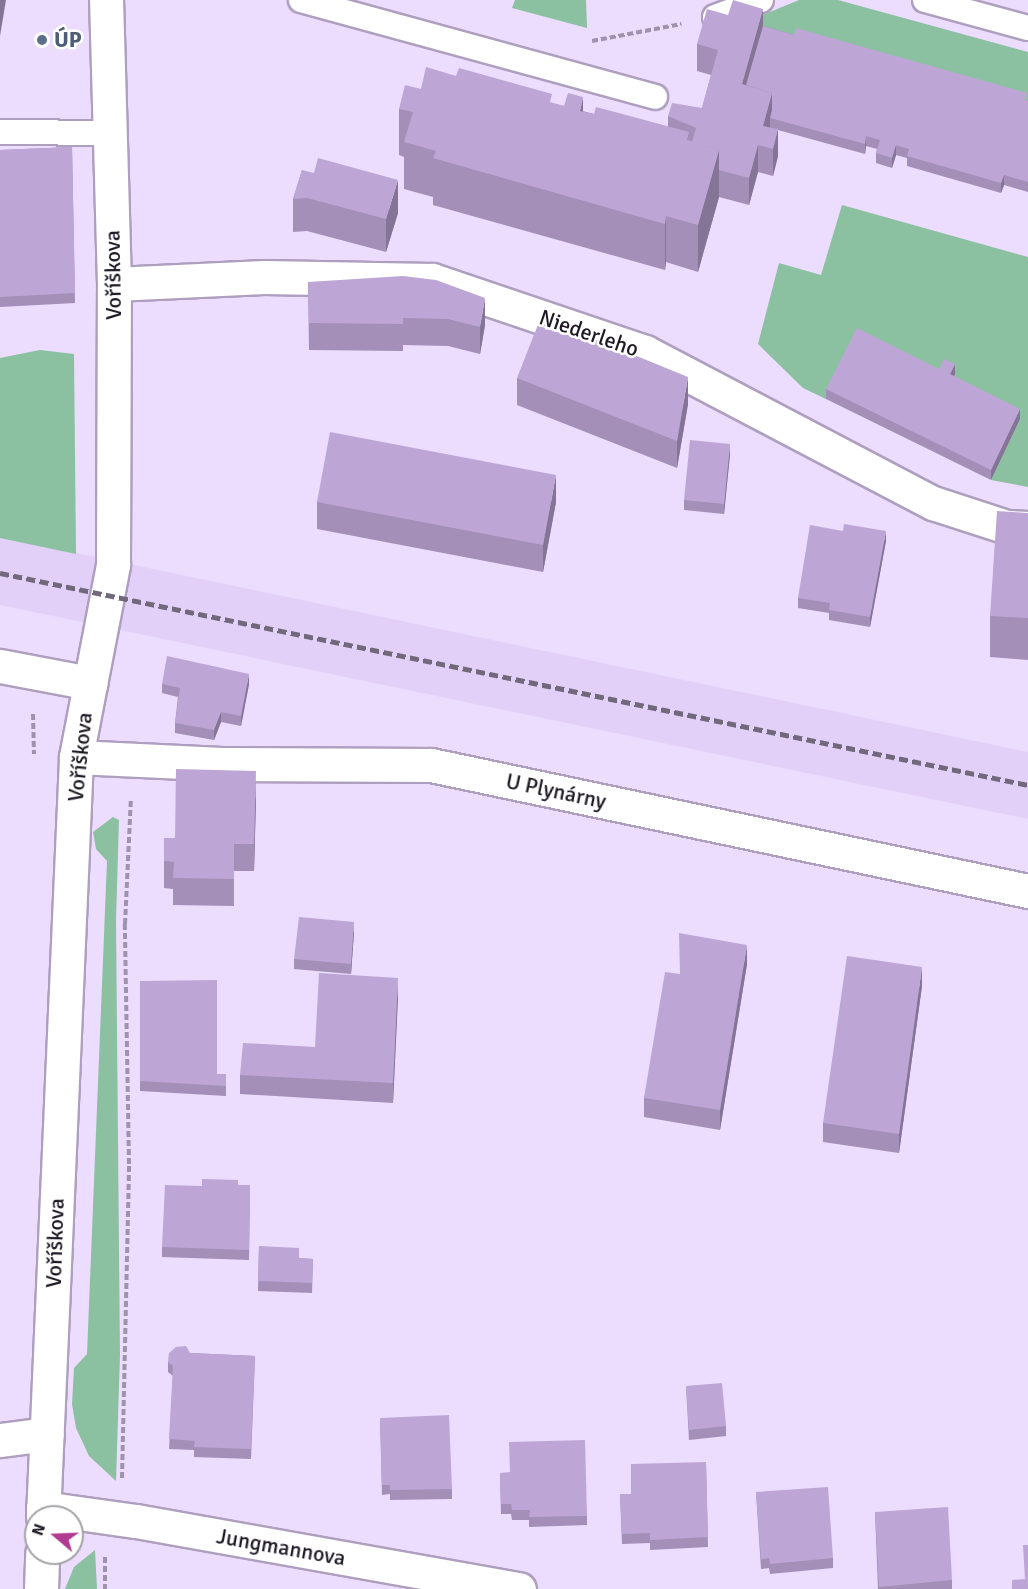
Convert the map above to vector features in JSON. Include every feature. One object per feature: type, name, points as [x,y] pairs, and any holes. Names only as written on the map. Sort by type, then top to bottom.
[{"type":"street","name":"Voříškova","points":[[43,1505],[76,757],[113,565],[114,284],[106,0]]},
{"type":"street","name":"Niederleho","points":[[114,284],[264,277],[432,280],[645,352],[933,503],[1007,527],[1028,528]]},
{"type":"street","points":[[0,666],[90,683]]},
{"type":"street","name":"U Plynárny","points":[[76,757],[227,764],[431,765],[1028,891]]},
{"type":"street","points":[[0,1440],[46,1434]]},
{"type":"street","name":"Jungmannova","points":[[84,1515],[128,1519],[519,1589]]},
{"type":"street","points":[[41,1589],[42,1565]]},
{"type":"lane","points":[[304,0],[655,97]]},
{"type":"lane","points":[[715,17],[761,0]]},
{"type":"lane","points":[[925,0],[1028,28]]},
{"type":"lane","points":[[0,132],[110,133]]},
{"type":"path","points":[[559,71],[565,47],[715,17]]},
{"type":"shaded area","points":[[0,537],[1028,752],[1028,819],[0,605]]},
{"type":"green space","points":[[515,0],[586,0],[587,28],[512,8]]},
{"type":"green space","points":[[799,0],[838,0],[1028,52],[1028,111],[733,27]]},
{"type":"green space","points":[[842,205],[1028,257],[1028,487],[991,480],[1020,419],[857,338],[826,399],[803,388],[758,344],[779,263],[821,275]]},
{"type":"green space","points":[[40,350],[74,354],[76,554],[0,538],[0,358]]},
{"type":"green space","points":[[113,817],[119,820],[116,920],[120,1355],[116,1481],[89,1456],[76,1428],[72,1404],[74,1368],[87,1354],[107,861],[96,849],[93,832]]},
{"type":"green space","points":[[95,1550],[97,1589],[65,1589],[74,1567],[84,1565],[84,1559]]},
{"type":"building","points":[[733,0],[763,9],[742,84],[772,93],[763,126],[778,129],[773,149],[758,145],[749,178],[719,170],[719,150],[692,142],[696,128],[668,116],[672,103],[702,108],[718,50],[697,44],[707,9],[728,15]]},
{"type":"building","points":[[763,26],[794,35],[796,28],[1027,93],[1025,100],[1028,101],[1028,182],[1004,175],[1001,183],[907,156],[909,149],[896,145],[892,158],[876,153],[880,140],[866,136],[865,144],[770,118],[772,93],[746,85]]},
{"type":"building","points":[[426,67],[456,76],[459,68],[552,94],[550,102],[564,106],[568,93],[583,97],[580,111],[594,114],[596,107],[689,132],[687,140],[719,150],[698,225],[666,216],[665,224],[433,158],[436,151],[404,142],[413,112],[399,109],[405,85],[421,89]]},
{"type":"building","points":[[72,147],[75,293],[0,297],[0,150]]},
{"type":"building","points":[[318,158],[398,180],[386,219],[307,198],[293,199],[302,170],[314,173]]},
{"type":"building","points":[[403,276],[436,280],[485,298],[480,327],[448,319],[403,318],[403,324],[309,323],[308,282]]},
{"type":"building","points":[[541,317],[688,377],[677,441],[517,378]]},
{"type":"building","points":[[857,328],[939,369],[944,359],[955,364],[950,374],[1020,409],[991,470],[826,389]]},
{"type":"building","points":[[330,432],[556,475],[543,545],[317,502]]},
{"type":"building","points":[[690,440],[730,444],[724,504],[684,500]]},
{"type":"building","points":[[997,511],[1028,513],[1028,618],[990,616]]},
{"type":"building","points":[[844,524],[886,531],[870,617],[829,610],[830,603],[798,598],[810,525],[843,531]]},
{"type":"building","points":[[167,656],[249,674],[241,716],[221,712],[214,730],[175,723],[180,688],[162,684]]},
{"type":"building","points":[[176,769],[256,771],[254,844],[234,844],[234,879],[173,878],[174,862],[164,861],[164,838],[175,838]]},
{"type":"building","points":[[299,917],[354,922],[351,964],[294,959]]},
{"type":"building","points":[[679,933],[747,945],[720,1110],[644,1098],[665,972],[680,974]]},
{"type":"building","points":[[847,956],[922,967],[899,1134],[823,1123]]},
{"type":"building","points":[[319,973],[398,978],[393,1083],[240,1075],[243,1043],[315,1047]]},
{"type":"building","points":[[217,980],[217,1074],[226,1074],[226,1086],[140,1081],[140,981]]},
{"type":"building","points":[[202,1179],[238,1180],[238,1185],[250,1185],[249,1250],[162,1247],[165,1185],[202,1186]]},
{"type":"building","points":[[259,1246],[299,1248],[299,1258],[313,1259],[312,1283],[258,1281]]},
{"type":"building","points":[[186,1346],[190,1353],[255,1356],[251,1449],[194,1447],[195,1441],[169,1439],[173,1366],[168,1362],[169,1353],[176,1347]]},
{"type":"building","points":[[722,1383],[726,1426],[689,1430],[686,1386]]},
{"type":"building","points":[[449,1415],[452,1489],[390,1490],[390,1485],[382,1485],[380,1418]]},
{"type":"building","points":[[585,1440],[587,1516],[529,1517],[530,1510],[512,1510],[511,1504],[501,1504],[500,1473],[510,1472],[509,1442]]},
{"type":"building","points":[[706,1462],[708,1537],[650,1540],[650,1533],[622,1534],[620,1494],[631,1494],[631,1464]]},
{"type":"building","points":[[828,1487],[833,1558],[770,1564],[769,1558],[761,1559],[756,1492]]},
{"type":"building","points":[[948,1507],[952,1580],[879,1587],[875,1512]]},
{"type":"building","points":[[1023,1545],[1028,1545],[1028,1589],[1012,1589],[1012,1580],[1025,1579]]},
{"type":"railway","points":[[0,573],[1028,785]]},
{"type":"place","name":"ÚP","points":[[42,40]]}]
